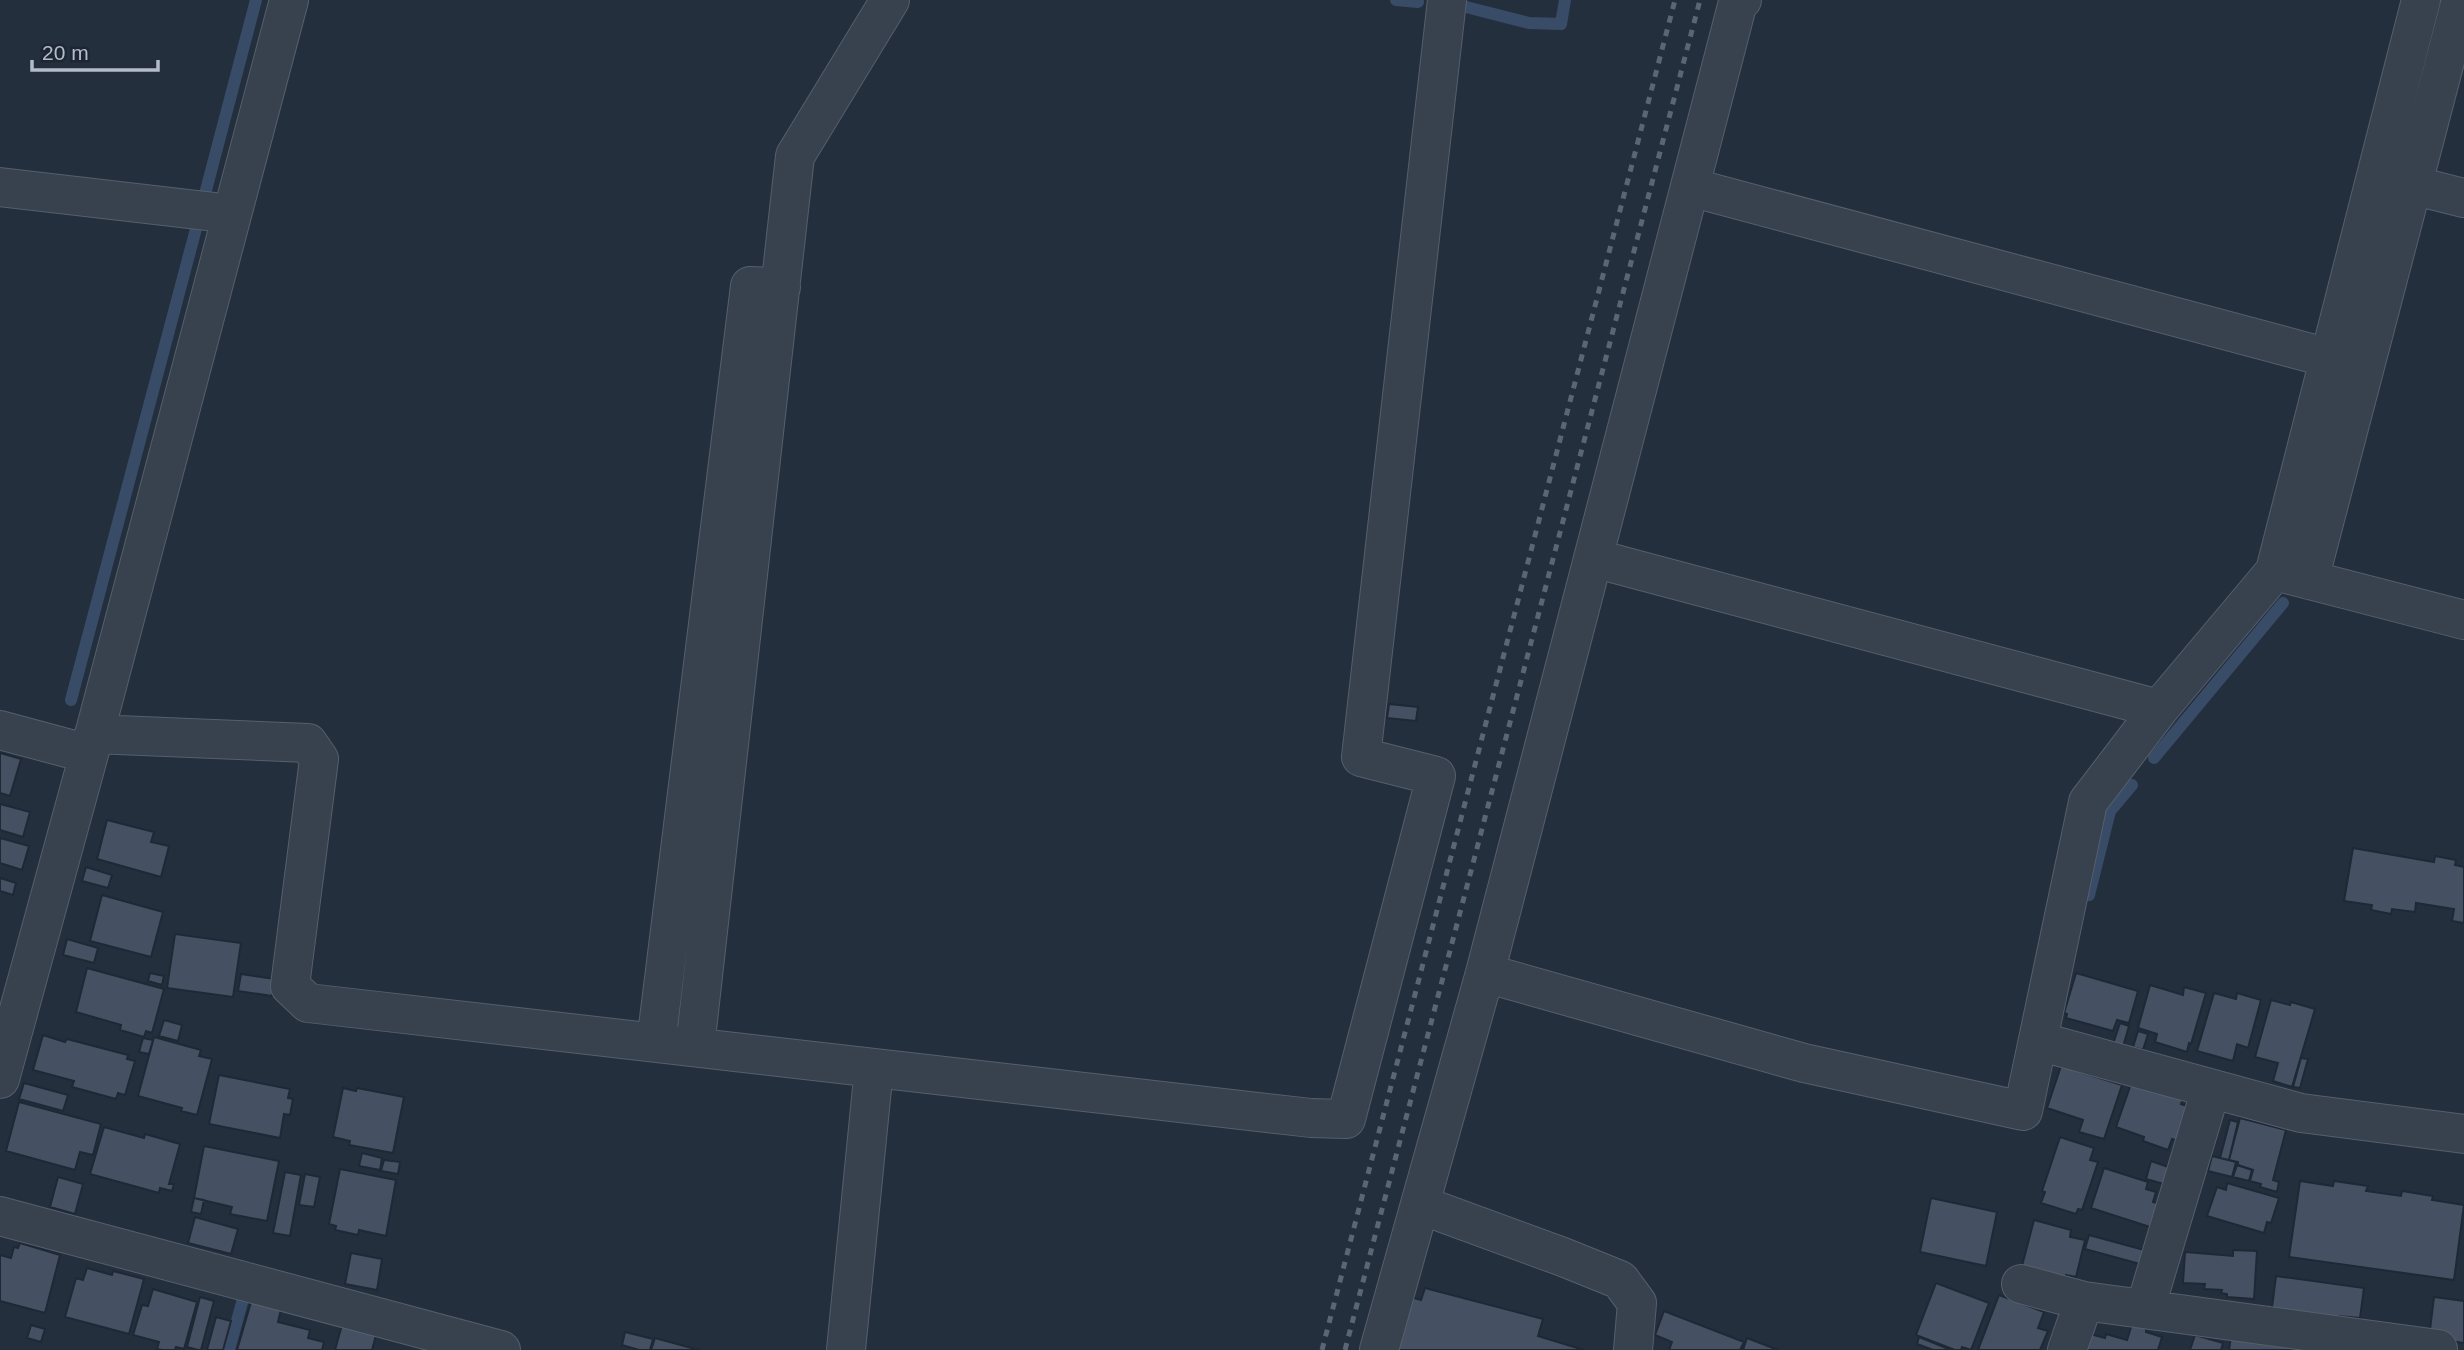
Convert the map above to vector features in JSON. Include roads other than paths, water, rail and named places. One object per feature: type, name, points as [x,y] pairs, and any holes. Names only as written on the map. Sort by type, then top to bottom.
[{"type":"street","points":[[0,1079],[92,744],[289,0]]},
{"type":"street","points":[[695,1047],[795,156],[890,0]]},
{"type":"street","points":[[0,730],[92,744],[307,743],[319,759],[290,986],[308,1003],[1311,1118],[1346,1119],[1436,776],[1361,757],[1447,0]]},
{"type":"street","points":[[1379,1350],[1485,973],[1738,2],[1742,0]]},
{"type":"street","points":[[2292,575],[2329,358],[2421,0]]},
{"type":"street","points":[[1485,973],[1804,1063],[2023,1111],[2088,802],[2160,709],[2292,575],[2413,185],[2461,0]]},
{"type":"street","points":[[2376,176],[2464,198]]},
{"type":"street","points":[[0,187],[232,214]]},
{"type":"street","points":[[1690,187],[2329,358]]},
{"type":"street","points":[[656,1043],[750,286],[781,287]]},
{"type":"street","points":[[1593,558],[2160,709]]},
{"type":"street","points":[[2292,575],[2464,620]]},
{"type":"street","points":[[2038,1041],[2301,1113],[2464,1133]]},
{"type":"street","points":[[846,1350],[874,1068]]},
{"type":"street","points":[[2145,1309],[2211,1089]]},
{"type":"street","points":[[1421,1205],[1620,1280],[1637,1303],[1633,1350]]},
{"type":"street","points":[[0,1216],[501,1350]]},
{"type":"street","points":[[2021,1284],[2084,1301],[2438,1349]]},
{"type":"street","points":[[2067,1350],[2084,1301]]},
{"type":"waterway","points":[[205,194],[256,0]]},
{"type":"waterway","points":[[1396,0],[1418,2]]},
{"type":"waterway","points":[[1466,7],[1529,23],[1561,24],[1565,0]]},
{"type":"waterway","points":[[71,700],[197,225]]},
{"type":"waterway","points":[[2154,758],[2283,603]]},
{"type":"waterway","points":[[2089,895],[2110,811],[2132,785]]},
{"type":"waterway","points":[[229,1350],[243,1299]]},
{"type":"railway","points":[[1322,1350],[1675,0]]},
{"type":"railway","points":[[1345,1350],[1700,0]]}]
